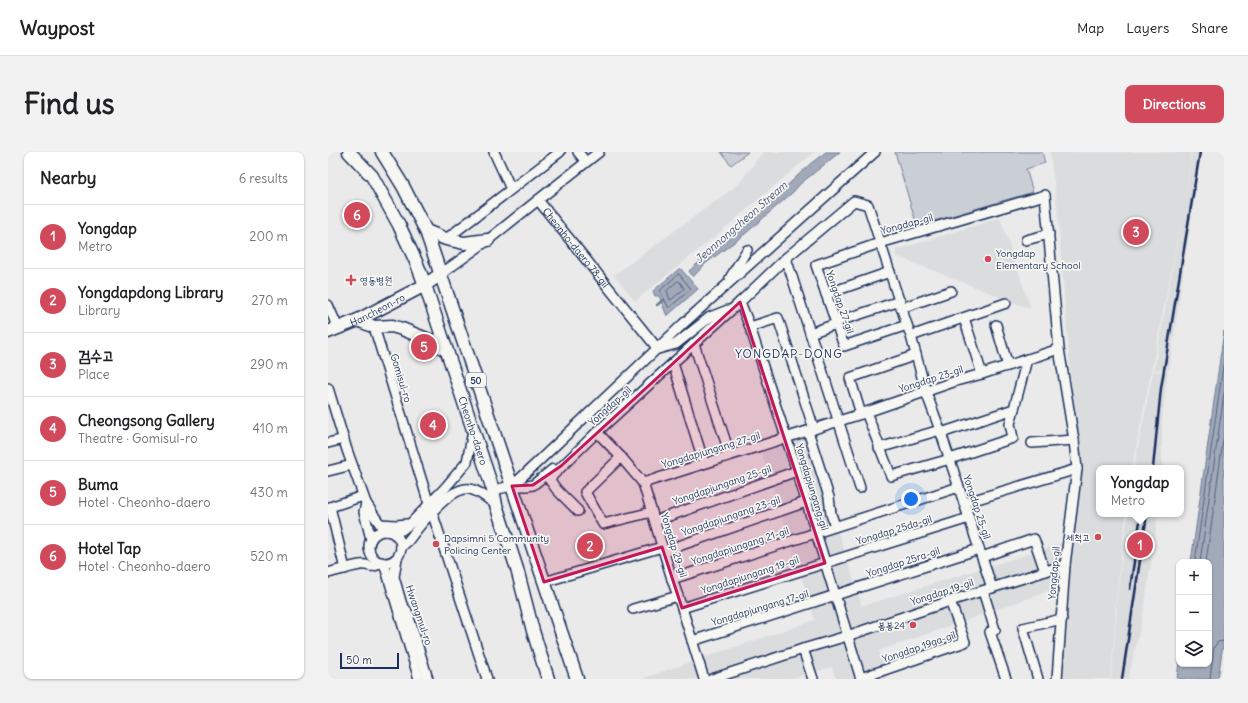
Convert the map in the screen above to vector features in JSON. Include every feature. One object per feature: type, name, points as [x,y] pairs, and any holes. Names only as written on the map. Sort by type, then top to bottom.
[{"type":"main road","name":"Cheonho-daero","points":[[350,152],[372,176],[399,225],[425,285],[518,570],[533,631],[548,679]]},
{"type":"main road","name":"Cheonho-daero","points":[[382,152],[403,186],[426,231],[577,679]]},
{"type":"main road","points":[[426,231],[446,239],[464,243],[488,240]]},
{"type":"main road","name":"Cheonho-daero 78-gil","points":[[425,285],[441,274]]},
{"type":"main road","name":"Hancheon-ro","points":[[333,330],[358,320],[425,285]]},
{"type":"main road","points":[[358,320],[374,327],[392,326],[402,329],[434,342],[447,351]]},
{"type":"street","points":[[494,152],[510,189]]},
{"type":"street","points":[[446,239],[560,152]]},
{"type":"street","points":[[578,152],[586,162]]},
{"type":"street","points":[[538,200],[599,152]]},
{"type":"street","points":[[512,486],[725,286],[875,152]]},
{"type":"street","name":"Yongdap-gil","points":[[561,466],[737,305],[786,258],[854,201],[868,205],[880,243],[1045,195],[1059,349],[1074,440],[1077,469],[1065,565],[1057,679]]},
{"type":"street","name":"Cheonho-daero 78-gil","points":[[441,274],[488,240],[538,200],[658,349]]},
{"type":"street","points":[[1026,240],[1049,234]]},
{"type":"street","name":"Yongdap 25-gil","points":[[880,243],[911,336],[926,392],[981,553],[995,630],[990,632],[1006,679]]},
{"type":"street","name":"Yongdap 27-gil","points":[[880,243],[816,265],[844,346],[907,325]]},
{"type":"street","points":[[725,286],[748,250]]},
{"type":"street","points":[[786,258],[860,488]]},
{"type":"street","points":[[826,294],[890,272]]},
{"type":"street","points":[[810,333],[836,323],[951,291]]},
{"type":"street","points":[[911,336],[1006,303]]},
{"type":"street","points":[[328,305],[333,330]]},
{"type":"street","points":[[658,349],[676,344],[710,317],[737,305]]},
{"type":"street","name":"Yongdapjungang-gil","points":[[737,305],[750,327],[797,471],[834,596],[861,679]]},
{"type":"street","points":[[750,327],[778,318],[830,497],[835,526]]},
{"type":"street","points":[[964,318],[982,374]]},
{"type":"street","points":[[996,325],[1008,366]]},
{"type":"street","name":"Gomisul-ro","points":[[374,327],[431,508],[488,679]]},
{"type":"street","points":[[694,344],[730,455]]},
{"type":"street","name":"Yongdap 23-gil","points":[[786,438],[956,381],[1059,349]]},
{"type":"street","points":[[916,355],[850,378],[891,476],[950,459],[1013,438],[1010,424],[1027,359]]},
{"type":"street","points":[[673,363],[704,463]]},
{"type":"street","points":[[328,388],[331,411],[344,439],[365,499],[374,518],[399,538],[401,546],[397,558],[390,562],[382,563],[376,566],[366,565],[328,573]]},
{"type":"street","points":[[879,448],[1014,409]]},
{"type":"street","points":[[401,546],[408,541],[431,508],[467,462],[473,430]]},
{"type":"street","name":"Yongdap 29-gil","points":[[597,432],[622,456],[643,483],[704,679]]},
{"type":"street","name":"Yongdapjungang 27-gil","points":[[643,483],[786,438]]},
{"type":"street","points":[[328,443],[344,439]]},
{"type":"street","points":[[1032,443],[1074,440]]},
{"type":"street","name":"Yongdapjungang 25-gil","points":[[622,456],[585,492],[603,524],[653,517],[797,471]]},
{"type":"street","points":[[328,471],[352,465]]},
{"type":"street","points":[[493,490],[512,486],[533,485],[551,470],[561,466]]},
{"type":"street","points":[[561,466],[549,478],[557,490],[578,511]]},
{"type":"street","points":[[964,504],[1077,469]]},
{"type":"street","name":"Yongdapjungang 21-gil","points":[[672,580],[959,487]]},
{"type":"street","points":[[441,497],[460,490],[468,489],[477,491],[496,504]]},
{"type":"street","points":[[365,499],[364,512],[371,539],[370,551],[366,565]]},
{"type":"street","points":[[345,569],[330,507],[365,499]]},
{"type":"street","name":"Yongdapjungang 23-gil","points":[[544,582],[663,549],[806,502]]},
{"type":"street","points":[[386,529],[402,530],[431,508]]},
{"type":"street","name":"Yongdap 25da-gil","points":[[824,563],[969,518]]},
{"type":"street","points":[[371,539],[377,533],[386,529],[396,525],[408,524]]},
{"type":"street","points":[[981,553],[1034,539],[1045,571]]},
{"type":"street","points":[[370,551],[374,558],[382,563]]},
{"type":"street","name":"Yongdap 25ra-gil","points":[[834,596],[981,553]]},
{"type":"street","name":"Hwangmul-ro","points":[[397,558],[394,577],[402,605],[407,610],[428,679]]},
{"type":"street","name":"Hwangmul-ro","points":[[382,563],[419,679]]},
{"type":"street","name":"Yongdapjungang 19-gil","points":[[682,608],[824,563]]},
{"type":"street","points":[[366,565],[383,575],[389,582]]},
{"type":"street","name":"Yongdap 19-gil","points":[[712,679],[1065,565]]},
{"type":"street","points":[[633,609],[678,596]]},
{"type":"street","name":"Yongdapjungang 17-gil","points":[[692,641],[834,596]]},
{"type":"street","name":"Yongdap 19ga-gil","points":[[861,679],[965,642],[950,601]]},
{"type":"street","points":[[1038,679],[1023,628],[1062,619]]},
{"type":"street","points":[[804,649],[813,679]]},
{"type":"highlighted area","points":[[740,302],[825,563],[682,608],[662,547],[544,582],[512,486],[533,485],[561,466]]},
{"type":"shaded area","points":[[721,152],[748,152],[731,165]]},
{"type":"shaded area","points":[[763,152],[814,152],[719,233],[635,301],[614,275],[739,184]]},
{"type":"shaded area","points":[[895,152],[1042,152],[1045,163],[1026,169],[1033,192],[917,226]]},
{"type":"shaded area","points":[[1050,152],[1191,152],[1184,205],[1192,152],[1201,152],[1169,369],[1154,370],[1182,216],[1133,465],[1096,465],[1096,517],[1126,517],[1115,606],[1116,617],[1110,679],[1057,679],[1074,417],[1057,205]]},
{"type":"shaded area","points":[[1000,218],[1030,306],[1028,308],[896,256],[896,250]]},
{"type":"shaded area","points":[[1168,370],[1162,418],[1162,465],[1135,465],[1153,372]]},
{"type":"shaded area","points":[[807,435],[862,606],[1066,542],[1060,587],[879,651],[887,679],[836,679],[832,667],[789,679],[644,679],[815,620],[761,451]]},
{"type":"shaded area","points":[[1128,517],[1158,517],[1144,611],[1128,679],[1111,679],[1117,615],[1116,603]]},
{"type":"water","points":[[826,152],[840,152],[800,184],[793,192],[745,234],[705,264],[693,277],[689,271],[720,244],[743,227],[810,164]]},
{"type":"water","points":[[680,268],[698,289],[667,316],[659,296],[655,296],[653,291]]},
{"type":"water","points":[[1224,331],[1224,637],[1218,679],[1177,679],[1178,667],[1212,667],[1212,559],[1191,559]]},
{"type":"waterway","name":"Jeonnongcheon Stream","points":[[657,305],[663,300]]},
{"type":"railway","points":[[1153,465],[1161,388],[1200,152]]},
{"type":"railway","points":[[1130,589],[1141,517]]},
{"type":"railway","points":[[1122,679],[1147,517]]},
{"type":"place","name":"Hotel Tap","points":[[357,215]]},
{"type":"place","name":"검수고","points":[[1136,232]]},
{"type":"place","name":"Yongdap Elementary School","points":[[988,259]]},
{"type":"place","name":"영동병원","points":[[351,280]]},
{"type":"place","name":"Buma","points":[[424,347]]},
{"type":"place","name":"Cheongsong Gallery","points":[[433,425]]},
{"type":"place","name":"세척고","points":[[1098,537]]},
{"type":"place","name":"Dapsimni 5 Community Policing Center","points":[[436,544]]},
{"type":"place","name":"Yongdap","points":[[1140,545]]},
{"type":"place","name":"Yongdapdong Library","points":[[590,546]]},
{"type":"place","name":"봉봉24","points":[[913,625]]},
{"type":"district","name":"YONGDAP-DONG","points":[[789,353]]}]
